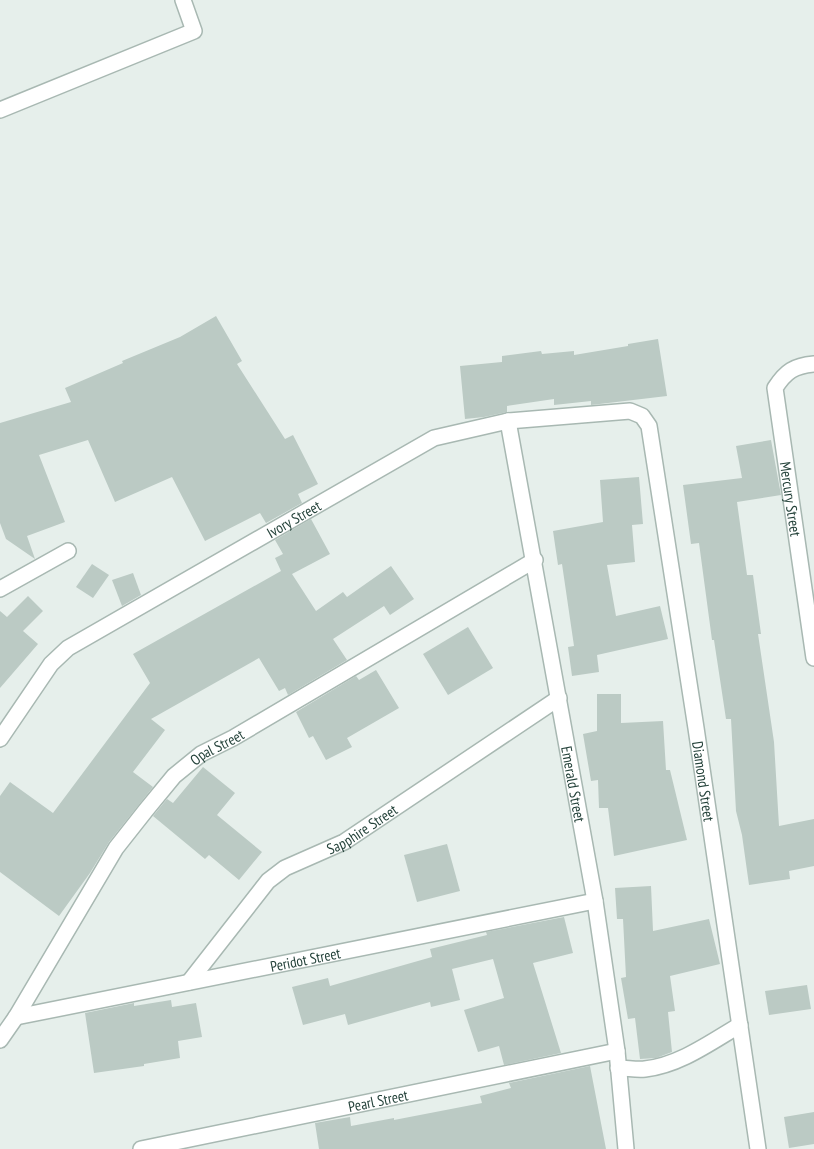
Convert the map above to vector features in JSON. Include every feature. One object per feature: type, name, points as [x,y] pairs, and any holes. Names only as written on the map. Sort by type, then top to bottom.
[{"type":"street","points":[[0,110],[194,30],[183,0]]},
{"type":"street","name":"Mercury Street","points":[[814,364],[799,365],[783,376],[775,388],[814,658]]},
{"type":"street","name":"Ivory Street","points":[[0,739],[51,664],[68,648],[434,438],[508,421],[630,411],[642,416]]},
{"type":"street","name":"Diamond Street","points":[[642,416],[649,426],[758,1149]]},
{"type":"street","name":"Emerald Street","points":[[508,421],[535,560],[595,900],[617,1051],[626,1149]]},
{"type":"street","points":[[0,589],[4,585],[68,551]]},
{"type":"street","name":"Opal Street","points":[[0,1040],[16,1017],[116,848],[174,776],[201,754],[233,738],[535,560]]},
{"type":"street","name":"Sapphire Street","points":[[189,982],[268,881],[285,868],[344,842],[560,698]]},
{"type":"street","name":"Peridot Street","points":[[16,1017],[595,900]]},
{"type":"street","points":[[618,1068],[645,1068],[677,1060],[695,1052],[740,1025]]},
{"type":"street","name":"Pearl Street","points":[[141,1149],[617,1051]]},
{"type":"building","points":[[216,316],[242,361],[237,364],[285,439],[293,435],[318,484],[298,494],[302,503],[266,523],[260,513],[205,541],[172,477],[115,502],[88,440],[39,455],[65,522],[27,536],[35,559],[6,539],[0,523],[0,423],[71,402],[65,388],[123,363],[122,361],[180,337]]},
{"type":"building","points":[[658,339],[667,396],[591,405],[591,401],[554,405],[554,399],[507,406],[507,412],[465,419],[460,366],[502,362],[502,356],[541,351],[542,354],[574,351],[574,355]]},
{"type":"building","points":[[771,440],[781,495],[737,502],[747,575],[753,575],[761,634],[758,634],[774,742],[779,826],[814,819],[814,866],[789,871],[790,879],[749,885],[742,835],[736,811],[731,719],[726,719],[714,640],[712,640],[699,543],[691,544],[683,485],[742,478],[736,446]]},
{"type":"building","points":[[639,477],[643,524],[632,525],[635,562],[607,565],[616,616],[660,606],[668,639],[597,655],[599,672],[572,676],[568,647],[574,646],[562,564],[558,565],[553,531],[603,522],[600,480]]},
{"type":"building","points":[[311,519],[330,554],[292,574],[316,611],[343,592],[347,597],[391,566],[414,599],[390,615],[384,606],[333,639],[347,660],[288,695],[285,688],[279,691],[259,658],[151,719],[165,730],[133,772],[153,787],[109,842],[90,873],[59,916],[0,872],[0,796],[10,782],[53,813],[150,683],[133,654],[281,571],[275,558],[283,554],[275,540]]},
{"type":"building","points":[[92,564],[109,575],[93,598],[76,587]]},
{"type":"building","points":[[133,573],[141,595],[122,606],[112,580]]},
{"type":"building","points":[[28,596],[43,611],[23,631],[38,644],[0,688],[0,611],[7,617]]},
{"type":"building","points":[[468,627],[493,668],[448,695],[423,654]]},
{"type":"building","points":[[376,670],[399,708],[347,738],[352,747],[326,760],[313,736],[309,738],[296,712],[356,676],[359,680]]},
{"type":"building","points":[[597,694],[621,694],[621,723],[663,721],[666,770],[670,770],[687,840],[614,856],[608,808],[599,808],[598,780],[591,781],[583,734],[597,731]]},
{"type":"building","points":[[203,767],[235,793],[217,815],[262,852],[239,880],[209,855],[205,859],[153,816],[167,799],[173,803]]},
{"type":"building","points":[[447,844],[460,891],[417,902],[404,855]]},
{"type":"building","points":[[651,886],[653,931],[709,919],[720,964],[670,976],[675,1011],[668,1012],[672,1052],[656,1058],[640,1059],[635,1018],[628,1019],[621,978],[626,977],[623,919],[617,919],[615,888]]},
{"type":"building","points":[[564,917],[573,953],[533,963],[561,1053],[504,1065],[499,1046],[478,1052],[464,1010],[504,998],[493,959],[452,969],[460,1000],[431,1007],[430,1002],[348,1025],[345,1014],[303,1025],[292,987],[328,978],[330,986],[432,957],[430,949],[487,935],[486,932]]},
{"type":"building","points":[[807,985],[811,1009],[769,1015],[765,991]]},
{"type":"building","points":[[171,1000],[172,1007],[196,1003],[202,1037],[178,1041],[180,1058],[144,1064],[144,1066],[94,1073],[85,1013],[134,1003],[134,1006]]},
{"type":"building","points":[[590,1066],[606,1149],[319,1149],[315,1123],[350,1117],[351,1126],[394,1118],[394,1120],[482,1103],[480,1096],[511,1088],[509,1083]]},
{"type":"building","points":[[814,1112],[814,1144],[789,1148],[784,1117]]}]
